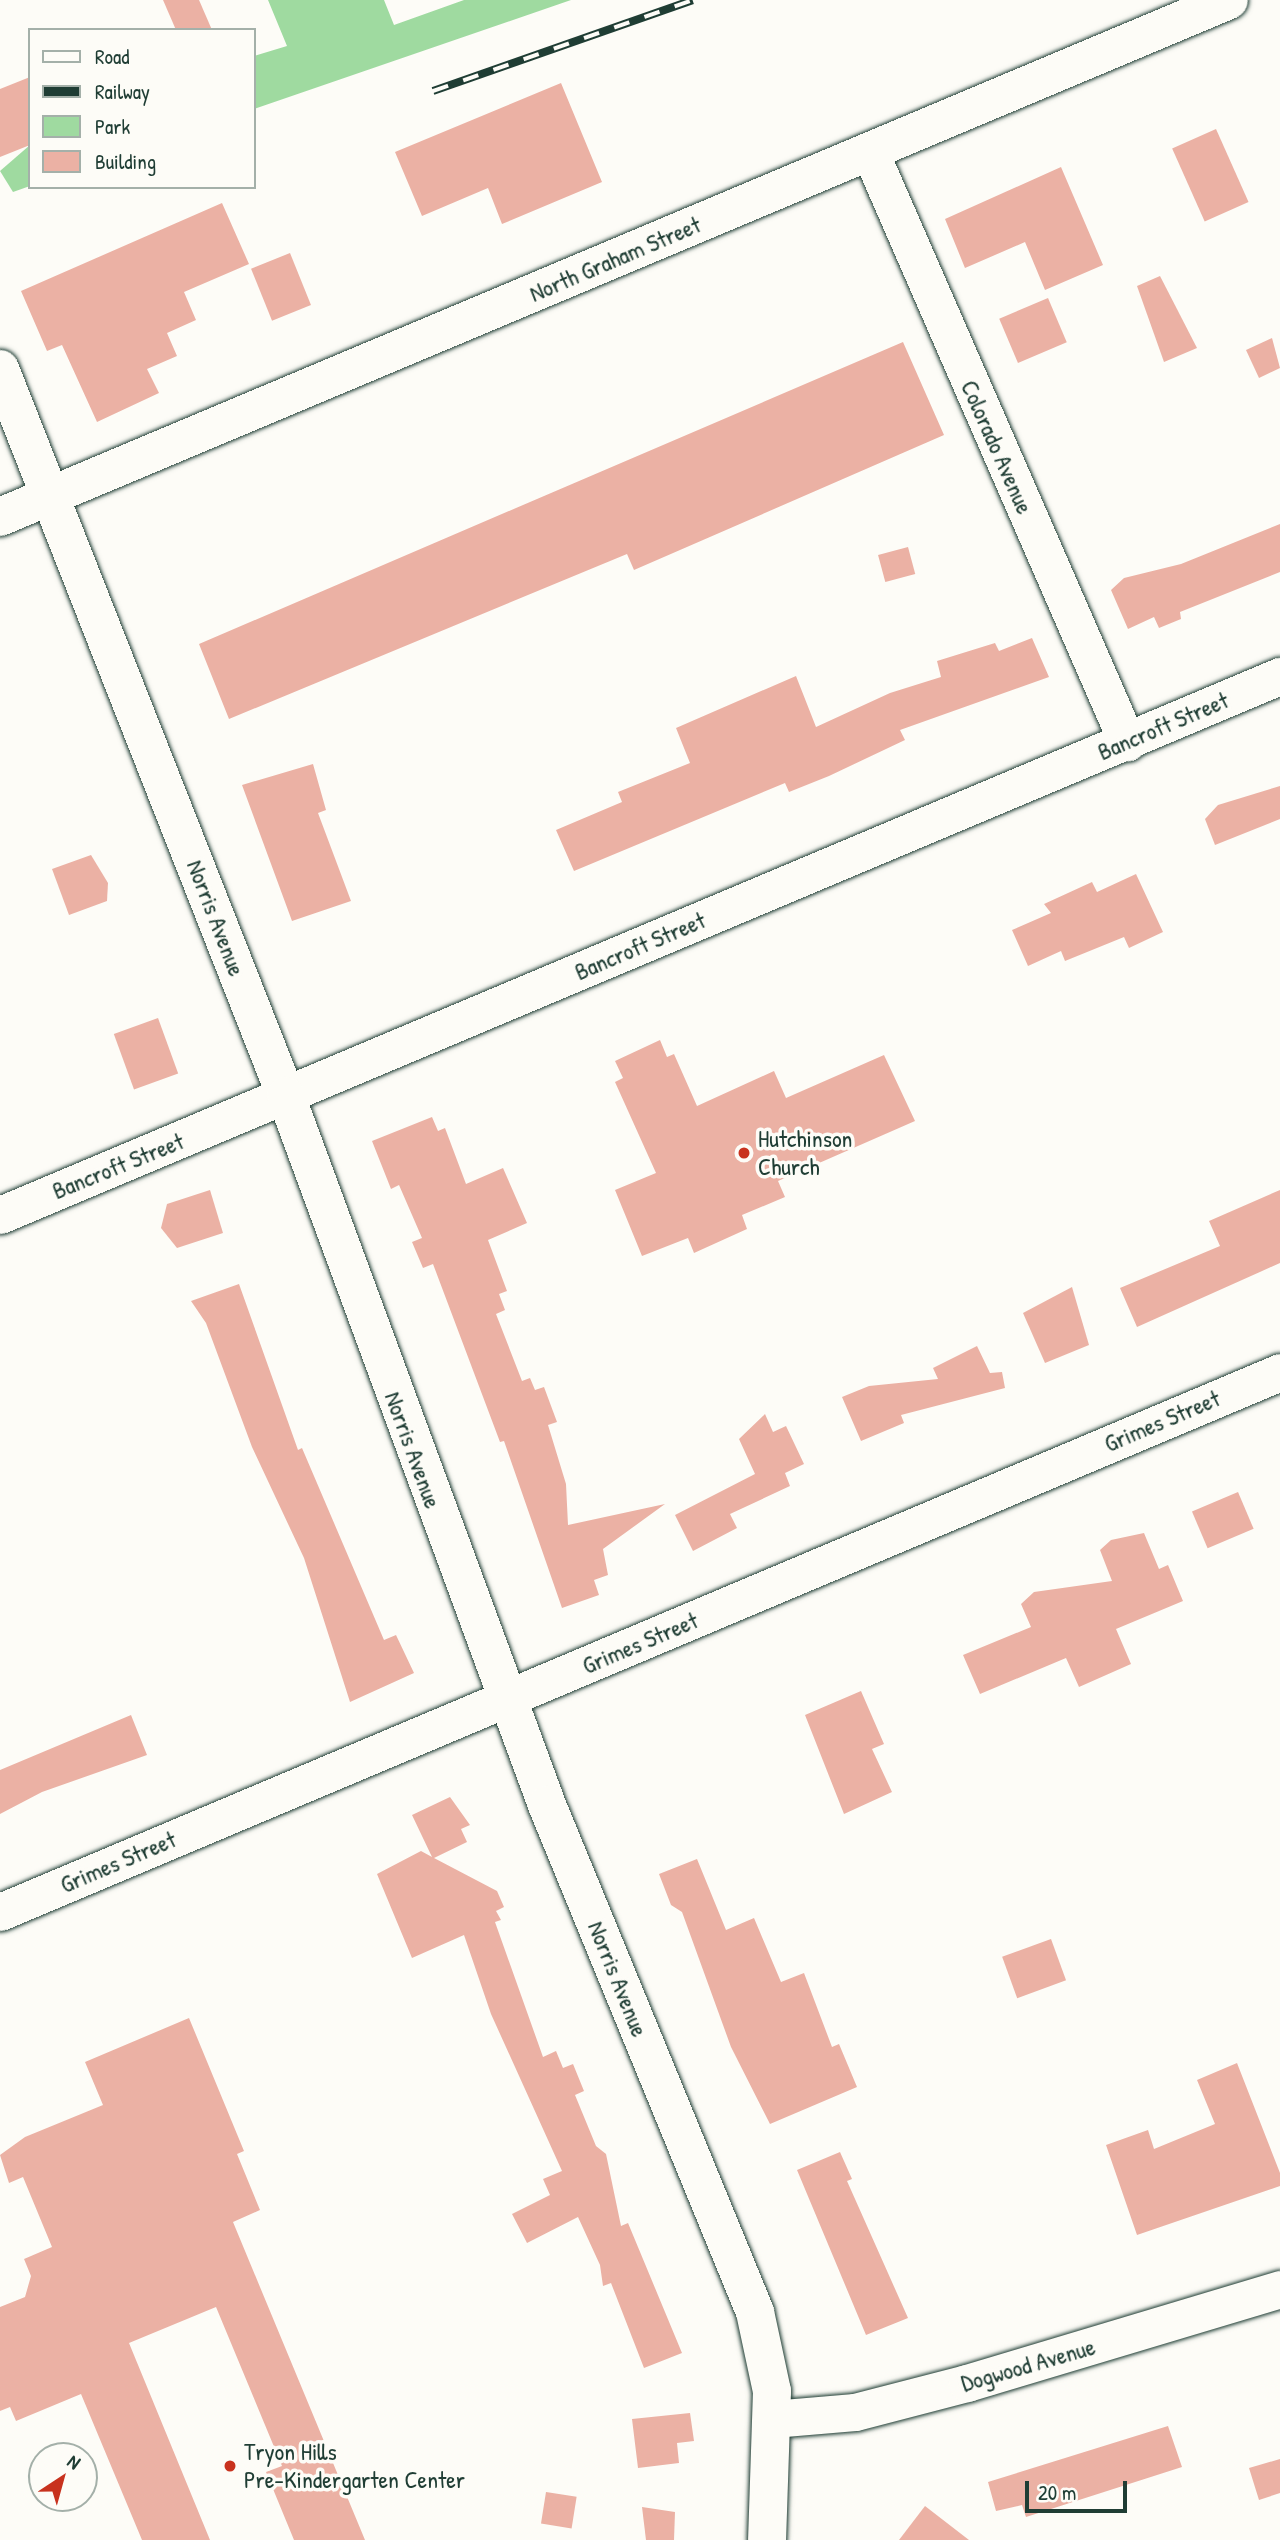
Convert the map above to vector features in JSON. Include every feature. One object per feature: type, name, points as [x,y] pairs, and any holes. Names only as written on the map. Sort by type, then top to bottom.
[{"type":"street","name":"North Graham Street","points":[[0,517],[1229,0]]},
{"type":"street","name":"Colorado Avenue","points":[[870,152],[1127,742]]},
{"type":"street","name":"Norris Avenue","points":[[0,369],[286,1096],[507,1700],[755,2312],[771,2387],[767,2540]]},
{"type":"street","name":"Bancroft Street","points":[[0,1214],[1280,676]]},
{"type":"street","name":"Grimes Street","points":[[0,1912],[1280,1372]]},
{"type":"street","name":"Dogwood Avenue","points":[[772,2419],[855,2412],[975,2381],[1280,2289]]},
{"type":"green space","points":[[268,0],[384,0],[394,25],[464,0],[571,0],[256,108],[256,55],[287,46]]},
{"type":"green space","points":[[28,147],[28,187],[13,192],[0,171]]},
{"type":"building","points":[[163,0],[199,0],[211,28],[175,28]]},
{"type":"building","points":[[28,78],[28,146],[0,157],[0,89]]},
{"type":"building","points":[[561,83],[602,182],[502,224],[488,188],[422,216],[395,152]]},
{"type":"building","points":[[1216,129],[1249,202],[1205,222],[1172,149]]},
{"type":"building","points":[[1061,167],[1103,265],[1045,290],[1025,242],[965,268],[945,219]]},
{"type":"building","points":[[222,203],[249,264],[184,292],[196,320],[167,333],[177,356],[147,369],[159,393],[97,422],[62,345],[47,351],[21,291]]},
{"type":"building","points":[[290,253],[311,305],[272,321],[251,269]]},
{"type":"building","points":[[1160,276],[1197,348],[1164,362],[1137,286]]},
{"type":"building","points":[[1048,298],[1067,342],[1018,363],[999,319]]},
{"type":"building","points":[[1272,338],[1280,368],[1259,378],[1246,350]]},
{"type":"building","points":[[903,342],[944,435],[634,570],[627,554],[229,719],[199,644]]},
{"type":"building","points":[[1280,524],[1280,572],[1180,612],[1181,619],[1159,628],[1154,617],[1128,629],[1111,590],[1124,578],[1181,564]]},
{"type":"building","points":[[908,547],[915,574],[885,582],[878,555]]},
{"type":"building","points":[[1032,638],[1049,677],[900,730],[905,740],[829,776],[789,792],[785,783],[574,871],[556,830],[622,802],[618,792],[690,763],[676,728],[796,676],[816,727],[890,693],[941,677],[937,661],[995,643],[999,651]]},
{"type":"building","points":[[313,764],[326,810],[318,813],[351,901],[292,921],[242,785]]},
{"type":"building","points":[[1280,786],[1280,819],[1215,845],[1205,819],[1218,805]]},
{"type":"building","points":[[91,855],[108,883],[107,901],[69,915],[52,869]]},
{"type":"building","points":[[1136,874],[1163,932],[1129,948],[1124,937],[1065,961],[1061,951],[1028,966],[1012,930],[1051,913],[1044,904],[1092,882],[1097,892]]},
{"type":"building","points":[[158,1018],[178,1073],[134,1090],[114,1034]]},
{"type":"building","name":"Hutchinson Church","points":[[660,1040],[667,1057],[674,1054],[697,1106],[774,1071],[786,1098],[884,1055],[915,1121],[778,1181],[785,1197],[742,1215],[747,1229],[694,1253],[688,1238],[642,1256],[615,1190],[656,1173],[615,1082],[623,1078],[615,1061]]},
{"type":"building","points":[[432,1117],[438,1131],[445,1128],[466,1184],[503,1168],[527,1223],[488,1240],[507,1291],[499,1294],[505,1310],[496,1314],[522,1381],[530,1378],[535,1390],[544,1387],[557,1422],[548,1425],[566,1484],[568,1525],[665,1504],[603,1549],[608,1575],[594,1580],[599,1595],[562,1608],[504,1441],[500,1442],[433,1264],[423,1268],[412,1242],[422,1238],[399,1185],[391,1189],[372,1141]]},
{"type":"building","points":[[210,1190],[223,1233],[177,1248],[161,1228],[167,1204]]},
{"type":"building","points":[[1280,1190],[1280,1263],[1137,1327],[1120,1288],[1220,1246],[1209,1221]]},
{"type":"building","points":[[239,1284],[298,1450],[302,1448],[384,1640],[396,1635],[414,1673],[350,1702],[304,1558],[252,1447],[206,1323],[191,1301]]},
{"type":"building","points":[[1072,1287],[1089,1345],[1045,1363],[1023,1313]]},
{"type":"building","points":[[977,1346],[990,1373],[1002,1372],[1005,1388],[901,1415],[904,1423],[861,1441],[842,1397],[869,1386],[938,1379],[933,1368]]},
{"type":"building","points":[[765,1414],[773,1432],[786,1426],[804,1464],[785,1473],[790,1486],[730,1514],[737,1528],[693,1551],[675,1515],[755,1474],[739,1439]]},
{"type":"building","points":[[1238,1492],[1254,1529],[1208,1548],[1192,1512]]},
{"type":"building","points":[[1144,1533],[1159,1569],[1168,1565],[1183,1601],[1116,1629],[1131,1664],[1079,1687],[1066,1658],[980,1694],[963,1655],[1031,1627],[1021,1604],[1034,1592],[1112,1581],[1100,1550],[1111,1540]]},
{"type":"building","points":[[861,1691],[884,1744],[872,1749],[892,1792],[844,1814],[805,1715]]},
{"type":"building","points":[[131,1715],[147,1755],[42,1792],[0,1814],[0,1770]]},
{"type":"building","points":[[450,1797],[470,1825],[461,1829],[467,1842],[434,1858],[497,1891],[504,1907],[496,1911],[501,1920],[495,1922],[543,2057],[556,2051],[563,2068],[573,2064],[584,2091],[575,2095],[596,2146],[606,2154],[621,2226],[628,2223],[682,2353],[644,2368],[611,2283],[603,2286],[600,2265],[578,2217],[527,2243],[512,2214],[550,2195],[543,2179],[562,2171],[491,2014],[464,1935],[412,1958],[377,1874],[421,1851],[432,1857],[412,1815]]},
{"type":"building","points":[[697,1859],[726,1930],[754,1918],[781,1982],[804,1973],[832,2047],[839,2044],[857,2087],[770,2124],[731,2047],[682,1912],[671,1905],[659,1874]]},
{"type":"building","points":[[1051,1939],[1066,1980],[1017,1998],[1002,1957]]},
{"type":"building","points":[[189,2018],[244,2151],[237,2154],[260,2210],[233,2222],[365,2540],[294,2540],[266,2472],[282,2466],[216,2307],[129,2343],[210,2540],[142,2540],[81,2394],[16,2421],[10,2407],[0,2411],[0,2307],[25,2297],[31,2276],[24,2259],[52,2247],[23,2177],[9,2183],[0,2155],[25,2137],[103,2105],[85,2062]]},
{"type":"building","points":[[1237,2063],[1280,2173],[1280,2186],[1137,2235],[1106,2145],[1148,2130],[1154,2149],[1215,2124],[1197,2080]]},
{"type":"building","points":[[840,2152],[852,2179],[847,2181],[908,2318],[866,2335],[797,2170]]},
{"type":"building","points":[[690,2413],[694,2441],[677,2443],[679,2463],[638,2468],[632,2419]]},
{"type":"building","points":[[1168,2426],[1182,2467],[1026,2517],[1022,2505],[996,2511],[988,2482]]},
{"type":"building","points":[[1280,2459],[1280,2493],[1259,2500],[1249,2468]]},
{"type":"building","points":[[546,2492],[577,2497],[572,2528],[541,2524]]},
{"type":"building","points":[[925,2506],[969,2540],[899,2540]]},
{"type":"building","points":[[642,2507],[675,2512],[674,2540],[646,2540]]},
{"type":"railway","points":[[433,91],[693,0]]},
{"type":"place","name":"Hutchinson Church","points":[[744,1153]]},
{"type":"place","name":"Tryon Hills Pre-Kindergarten Center","points":[[230,2466]]}]
